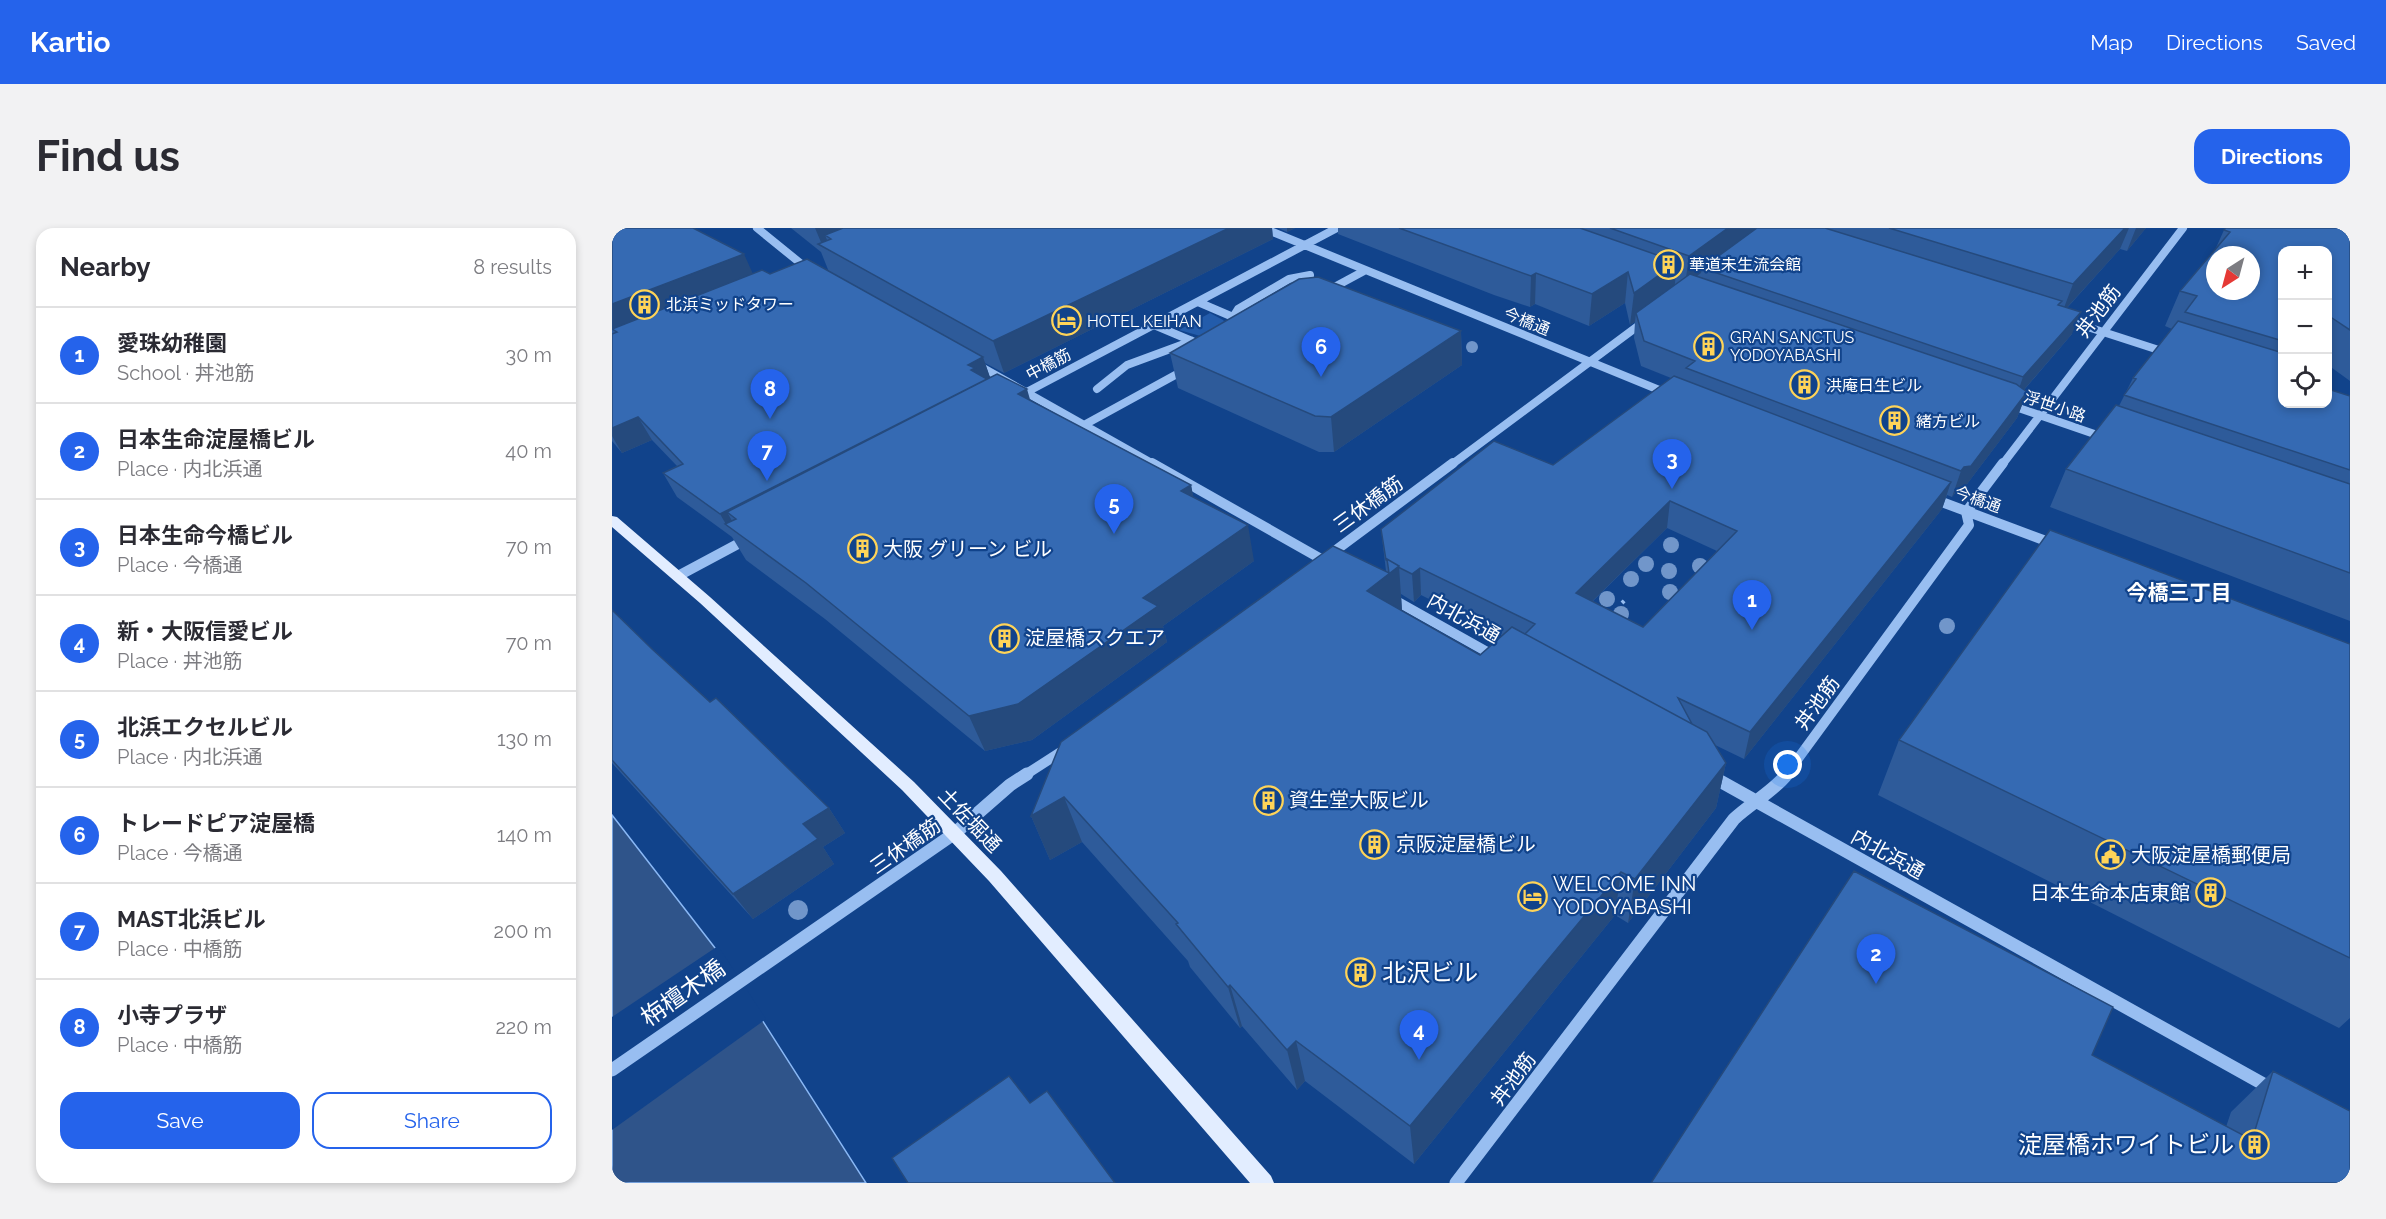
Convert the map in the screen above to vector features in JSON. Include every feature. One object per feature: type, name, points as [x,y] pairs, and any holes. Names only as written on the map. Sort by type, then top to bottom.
[{"type":"main road","name":"土佐堀通","points":[[612,520],[678,576],[908,786],[955,833],[1264,1183]]},
{"type":"street","points":[[756,228],[816,271],[798,275]]},
{"type":"street","name":"今橋通","points":[[1263,228],[1589,363],[1682,399]]},
{"type":"street","name":"中橋筋","points":[[1016,398],[1337,228]]},
{"type":"street","name":"丼池筋","points":[[1456,1183],[1734,819],[1754,800],[1780,783],[1787,774],[1969,525],[1966,512],[2183,228]]},
{"type":"street","points":[[1321,294],[1364,271]]},
{"type":"street","points":[[1233,317],[1238,309],[1289,279],[1310,275]]},
{"type":"street","points":[[1198,302],[1233,317],[1241,329]]},
{"type":"street","name":"三休橋筋","points":[[1313,567],[1659,311]]},
{"type":"street","points":[[2059,318],[2182,357]]},
{"type":"street","points":[[1154,325],[1202,343]]},
{"type":"street","points":[[1098,389],[1104,380],[1116,372],[1163,349],[1192,341]]},
{"type":"street","points":[[964,357],[1343,572]]},
{"type":"street","points":[[1084,425],[1200,362]]},
{"type":"street","name":"浮世小路","points":[[1996,400],[2118,442]]},
{"type":"street","name":"今橋通","points":[[1923,495],[2066,549]]},
{"type":"street","points":[[678,576],[757,534]]},
{"type":"street","name":"内北浜通","points":[[1384,595],[1508,663]]},
{"type":"street","name":"三休橋筋","points":[[780,953],[955,833],[1010,785],[1075,742]]},
{"type":"street","name":"内北浜通","points":[[1703,772],[2287,1098]]},
{"type":"street","name":"栴檀木橋","points":[[612,1070],[780,953]]},
{"type":"path","points":[[1622,603],[1627,598]]},
{"type":"shaded area","points":[[1210,313],[1227,325],[1204,337],[1179,330]]},
{"type":"shaded area","points":[[612,815],[722,957],[866,1183],[612,1183]]},
{"type":"pier","points":[[718,946],[766,1019],[612,1130],[612,1017]]},
{"type":"building","points":[[612,228],[693,228],[744,254],[612,304]]},
{"type":"building","points":[[843,228],[1229,228],[993,341],[818,244],[831,239],[825,235]]},
{"type":"building","points":[[1399,228],[1580,228],[1677,262],[1634,293],[1628,272],[1592,294],[1536,273],[1531,276]]},
{"type":"building","points":[[1610,228],[1728,228],[1689,256]]},
{"type":"building","points":[[1757,228],[1825,228],[2062,301],[2058,305],[2081,312],[2023,377],[1702,268]]},
{"type":"building","points":[[1889,228],[2125,228],[2073,284]]},
{"type":"building","points":[[2226,228],[2350,228],[2350,330],[2332,318],[2332,246],[2278,246],[2278,340],[2185,312],[2197,296],[2180,291],[2206,260],[2206,300],[2260,300],[2260,246],[2218,246],[2230,232],[2224,230]]},
{"type":"building","points":[[807,259],[983,357],[968,365],[975,368],[971,370],[987,379],[720,514],[663,473],[683,464],[638,417],[612,428],[612,334],[617,332],[612,329],[762,270],[770,274]]},
{"type":"building","points":[[1690,274],[2016,384],[2027,392],[1971,466],[1964,467],[1961,471],[1686,368],[1695,361],[1644,341],[1636,313]]},
{"type":"building","points":[[1318,277],[1461,331],[1331,417],[1315,416],[1170,353],[1299,279]]},
{"type":"building","points":[[2178,321],[2278,351],[2278,408],[2332,408],[2332,390],[2350,396],[2350,470],[2124,395],[2136,379],[2133,378]]},
{"type":"building","points":[[997,374],[1027,389],[1018,394],[1191,485],[1181,491],[1248,525],[1143,598],[1158,606],[1018,704],[969,716],[806,583],[725,524],[736,519],[727,512]]},
{"type":"building","points":[[1674,376],[1951,482],[1750,732],[1678,698],[1692,724],[1525,634],[1535,624],[1420,568],[1412,574],[1386,560],[1381,529],[1494,441],[1553,465]],"holes":[[[1670,501],[1737,531],[1643,627],[1576,593]]]},
{"type":"building","points":[[2116,405],[2350,484],[2350,573],[2066,469]]},
{"type":"building","name":"日本生命本店東館","points":[[2050,530],[2350,644],[2350,958],[1899,740]]},
{"type":"building","points":[[1333,546],[1389,573],[1387,559],[1399,566],[1367,591],[1480,655],[1512,627],[1707,732],[1726,763],[1635,879],[1621,872],[1410,1126],[1296,1041],[1287,1050],[1230,985],[1228,987],[1176,924],[1178,923],[1064,797],[1031,816],[1061,742]]},
{"type":"building","points":[[612,610],[710,702],[716,698],[829,808],[803,824],[818,839],[733,894],[612,760]]},
{"type":"building","points":[[1854,871],[2113,1007],[2092,1055],[2252,1140],[2273,1071],[2350,1111],[2350,1183],[1651,1183]]},
{"type":"building","points":[[1009,1076],[1030,1103],[1047,1091],[1115,1183],[908,1183],[892,1158]]},
{"type":"place","name":"華道未生流会館","points":[[1668,264]]},
{"type":"place","name":"北浜ミッドタワー","points":[[645,304]]},
{"type":"place","name":"HOTEL KEIHAN","points":[[1066,321]]},
{"type":"place","name":"GRAN SANCTUS YODOYABASHI","points":[[1709,346]]},
{"type":"place","name":"トレードピア淀屋橋","points":[[1321,377]]},
{"type":"place","name":"洪庵日生ビル","points":[[1805,385]]},
{"type":"place","name":"小寺プラザ","points":[[770,419]]},
{"type":"place","name":"緒方ビル","points":[[1895,421]]},
{"type":"place","name":"MAST北浜ビル","points":[[767,481]]},
{"type":"place","name":"日本生命今橋ビル","points":[[1672,489]]},
{"type":"place","name":"北浜エクセルビル","points":[[1114,534]]},
{"type":"place","name":"大阪 グリーン ビル","points":[[862,549]]},
{"type":"place","name":"愛珠幼稚園","points":[[1752,630]]},
{"type":"place","name":"淀屋橋スクエア","points":[[1004,638]]},
{"type":"place","name":"資生堂大阪ビル","points":[[1268,800]]},
{"type":"place","name":"京阪淀屋橋ビル","points":[[1375,844]]},
{"type":"place","name":"大阪淀屋橋郵便局","points":[[2110,855]]},
{"type":"place","name":"日本生命本店東館","points":[[2211,893]]},
{"type":"place","name":"WELCOME INN YODOYABASHI","points":[[1532,896]]},
{"type":"place","name":"北沢ビル","points":[[1361,973]]},
{"type":"place","name":"日本生命淀屋橋ビル","points":[[1876,984]]},
{"type":"place","name":"新・大阪信愛ビル","points":[[1419,1060]]},
{"type":"place","name":"淀屋橋ホワイトビル","points":[[2255,1145]]},
{"type":"district","name":"今橋三丁目","points":[[2179,593]]}]
